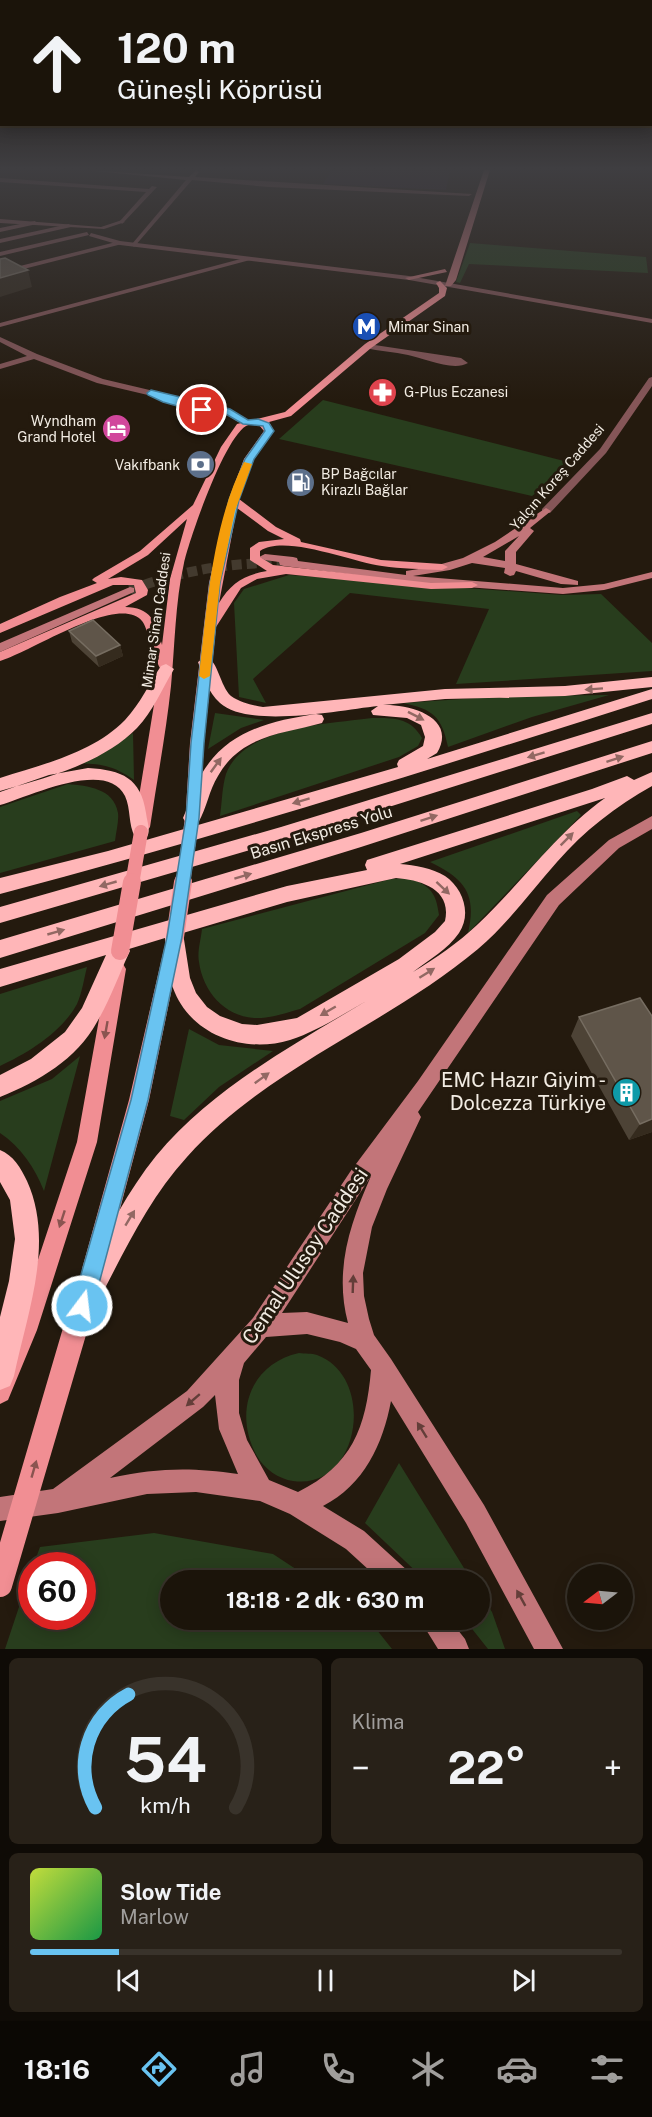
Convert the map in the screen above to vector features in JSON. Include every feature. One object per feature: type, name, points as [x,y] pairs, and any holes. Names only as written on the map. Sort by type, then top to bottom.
[{"type":"highway","points":[[206,662],[211,680],[224,699],[237,707],[263,712],[445,694],[565,691],[652,682]]},
{"type":"highway","points":[[0,784],[84,754],[120,735],[142,711],[166,669]]},
{"type":"highway","points":[[5,886],[450,759],[652,694]]},
{"type":"highway","points":[[192,818],[213,768],[228,750],[258,732],[297,722],[390,710],[418,715],[428,723],[433,730],[434,740],[431,749],[407,764],[357,784]]},
{"type":"highway","name":"Basın Ekspress Yolu","points":[[0,915],[315,824],[652,718]]},
{"type":"highway","name":"Basın Ekspress Yolu","points":[[0,949],[373,836],[652,747]]},
{"type":"highway","points":[[287,894],[310,884],[598,794],[652,771]]},
{"type":"highway","points":[[0,799],[70,775],[100,774],[122,782],[131,789],[136,802],[136,820],[141,832]]},
{"type":"highway","points":[[82,1306],[119,1237],[152,1183],[178,1149],[201,1126],[224,1105],[278,1067],[446,962],[474,941],[585,821],[652,778]]},
{"type":"highway","points":[[0,978],[287,894],[396,871],[428,876],[447,888],[457,910],[454,925],[443,938],[416,957],[304,1025],[284,1033],[263,1036],[237,1034],[212,1023],[200,1013],[188,999],[181,981],[175,937]]},
{"type":"highway","points":[[0,1086],[37,1069],[53,1057],[80,1030],[90,1013],[109,968],[120,951]]},
{"type":"highway","points":[[0,1161],[20,1191],[28,1215],[28,1253],[0,1376]]},
{"type":"main road","points":[[444,283],[452,280],[463,247]]},
{"type":"main road","points":[[258,422],[288,414],[368,346],[442,294],[446,268],[409,278]]},
{"type":"main road","points":[[0,1585],[82,1306],[139,1100],[175,937],[192,818],[215,583],[234,500],[249,459],[269,431],[266,424],[243,421]]},
{"type":"main road","name":"Mimar Sinan Caddesi","points":[[0,1392],[26,1330],[87,1142],[155,753],[170,616],[182,549],[197,507],[233,434],[243,421]]},
{"type":"main road","points":[[234,500],[272,529],[306,547]]},
{"type":"main road","points":[[0,629],[56,603],[144,554],[197,507]]},
{"type":"main road","points":[[474,560],[546,511]]},
{"type":"main road","name":"Yalçın Koreş Caddesi","points":[[489,586],[507,580],[510,576],[511,551],[546,511]]},
{"type":"main road","points":[[442,567],[381,562],[276,542],[263,544],[254,550],[254,558],[270,568],[301,573],[431,586],[472,585]]},
{"type":"main road","points":[[265,557],[402,573],[423,572],[474,560],[494,560],[544,578],[604,587]]},
{"type":"main road","points":[[284,563],[472,585],[563,591],[604,587],[652,575]]},
{"type":"main road","points":[[209,632],[232,588],[255,577],[277,573],[301,573]]},
{"type":"main road","points":[[0,657],[138,597],[141,595],[141,586],[132,580],[121,580],[56,603]]},
{"type":"main road","points":[[0,640],[126,588],[0,648]]},
{"type":"main road","points":[[97,614],[134,611],[145,616],[152,626],[156,646],[166,669]]},
{"type":"main road","name":"Cemal Ulusoy Caddesi","points":[[58,1501],[195,1399],[238,1353],[261,1326],[357,1179],[425,1087],[554,900],[614,844],[652,822]]},
{"type":"main road","name":"Cemal Ulusoy Caddesi","points":[[364,1341],[353,1296],[355,1248],[376,1192],[425,1087]]},
{"type":"main road","points":[[261,1326],[307,1323],[341,1331],[364,1341],[475,1514],[549,1649]]},
{"type":"main road","points":[[238,1353],[226,1379],[225,1409],[241,1457],[260,1489]]},
{"type":"main road","points":[[299,1505],[330,1490],[358,1460],[374,1427],[381,1392],[382,1367]]},
{"type":"main road","points":[[0,1509],[58,1501],[147,1482],[196,1480],[260,1489],[299,1505],[355,1540],[388,1570]]},
{"type":"main road","points":[[441,1630],[455,1649]]},
{"type":"street","points":[[0,254],[31,247]]},
{"type":"street","points":[[0,273],[104,247]]},
{"type":"street","points":[[150,247],[444,283],[652,321]]},
{"type":"street","points":[[0,325],[248,259]]},
{"type":"street","points":[[0,339],[34,356],[100,381],[151,393],[166,400],[243,421]]},
{"type":"street","points":[[368,346],[436,355],[461,360],[464,363],[446,362],[407,352]]},
{"type":"street","points":[[0,367],[34,356]]},
{"type":"street","name":"Yalçın Koreş Caddesi","points":[[546,511],[603,451],[652,380]]},
{"type":"green space","points":[[469,247],[520,247],[646,257],[648,273],[469,264],[460,283],[456,282]]},
{"type":"green space","points":[[323,400],[572,463],[532,496],[279,439]]},
{"type":"green space","points":[[289,575],[562,595],[601,594],[652,643],[652,671],[456,684],[489,609],[350,593],[253,679],[266,703],[239,697],[234,603],[244,589]]},
{"type":"green space","points":[[609,695],[532,717],[448,747],[443,728],[434,716],[422,708],[403,703],[507,696]]},
{"type":"green space","points":[[215,713],[264,720],[241,728],[208,749]]},
{"type":"green space","points":[[372,718],[406,722],[422,738],[418,746],[399,757],[220,816],[226,774],[236,758],[250,746],[290,730]]},
{"type":"green space","points":[[133,733],[134,780],[106,766],[75,763],[109,749]]},
{"type":"green space","points":[[68,784],[99,790],[111,798],[118,813],[115,841],[0,873],[0,807]]},
{"type":"green space","points":[[577,811],[581,815],[468,933],[471,908],[466,889],[452,875],[430,862]]},
{"type":"green space","points":[[409,878],[427,887],[436,901],[439,915],[425,933],[300,1009],[265,1018],[243,1016],[224,1007],[205,983],[199,958],[202,929],[391,879]]},
{"type":"green space","points":[[87,967],[77,1004],[63,1024],[33,1048],[0,1066],[0,994]]},
{"type":"green space","points":[[189,1029],[219,1045],[273,1051],[219,1087],[184,1120],[170,1116]]},
{"type":"green space","points":[[80,1056],[44,1191],[26,1159],[0,1133],[0,1101],[52,1079]]},
{"type":"green space","points":[[299,1353],[317,1355],[336,1367],[348,1385],[353,1407],[353,1430],[346,1451],[333,1469],[316,1479],[293,1481],[272,1473],[257,1456],[250,1440],[247,1407],[258,1379],[268,1368],[282,1359]]},
{"type":"green space","points":[[399,1463],[465,1570],[414,1570],[365,1523]]},
{"type":"green space","points":[[154,1533],[273,1554],[297,1570],[160,1570],[160,1630],[377,1630],[392,1649],[5,1649],[18,1610],[18,1630],[96,1630],[96,1552],[38,1552],[40,1547]]},
{"type":"green space","points":[[490,1609],[505,1649],[488,1649],[473,1630],[490,1630]]},
{"type":"building","points":[[5,258],[28,270],[0,278],[0,259]]},
{"type":"building","points":[[93,620],[120,645],[96,656],[69,631]]},
{"type":"building","name":"EMC Hazır Giyim - Dolcezza Türkiye","points":[[640,998],[652,1016],[652,1119],[640,1124],[579,1017]]},
{"type":"tunnel","points":[[130,590],[206,569],[244,564],[284,563]]},
{"type":"slow traffic","points":[[204,676],[215,583],[231,511],[247,464]]},
{"type":"place","name":"Mimar Sinan","points":[[367,327]]},
{"type":"place","name":"G-Plus Eczanesi","points":[[383,392]]},
{"type":"place","name":"Wyndham Grand Hotel","points":[[117,429]]},
{"type":"place","name":"Vakıfbank","points":[[201,465]]},
{"type":"place","name":"BP Bağcılar Kirazlı Bağlar","points":[[300,482]]},
{"type":"place","name":"EMC Hazır Giyim - Dolcezza Türkiye","points":[[627,1092]]},
{"type":"route","points":[[82,1306],[139,1100],[175,937],[192,818],[197,743],[215,583],[234,500],[249,459],[269,431],[266,424],[246,422],[227,411],[151,393],[166,400],[202,410]]}]
